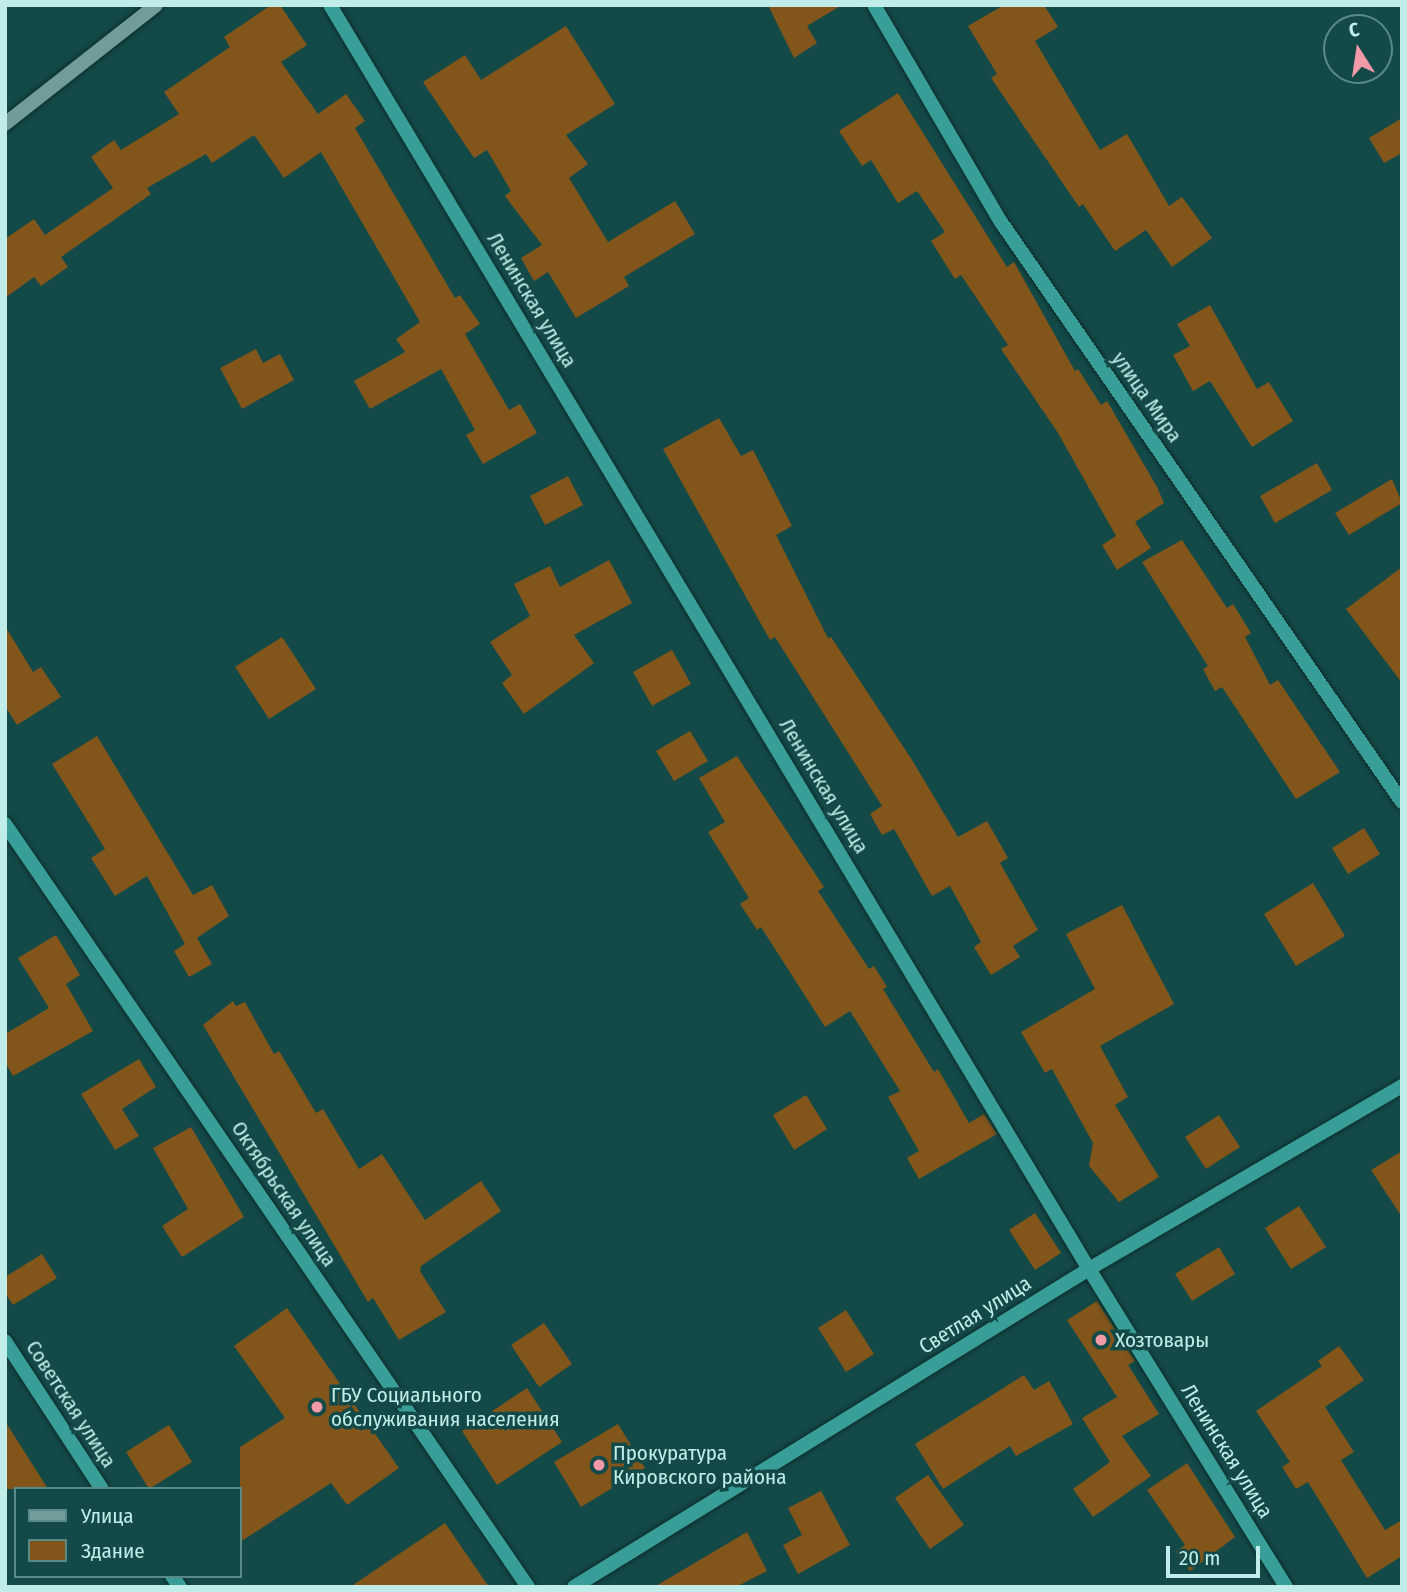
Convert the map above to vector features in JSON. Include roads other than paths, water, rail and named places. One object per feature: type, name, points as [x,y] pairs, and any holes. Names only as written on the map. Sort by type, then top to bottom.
[{"type":"main road","points":[[5,124],[156,5]]},
{"type":"street","name":"Ленинская улица","points":[[330,5],[1090,1269],[1286,1587]]},
{"type":"street","name":"улица Мира","points":[[874,5],[1001,222],[1402,803]]},
{"type":"street","name":"Октябрьская улица","points":[[5,824],[528,1587]]},
{"type":"street","name":"Светлая улица","points":[[574,1587],[1090,1269],[1402,1086]]},
{"type":"street","name":"Советская улица","points":[[5,1341],[101,1487]]},
{"type":"place","name":"Хозтовары","points":[[1101,1340]]},
{"type":"place","name":"ГБУ Социального обслуживания населения","points":[[317,1407]]},
{"type":"place","name":"Прокуратура Кировского района","points":[[599,1465]]}]
